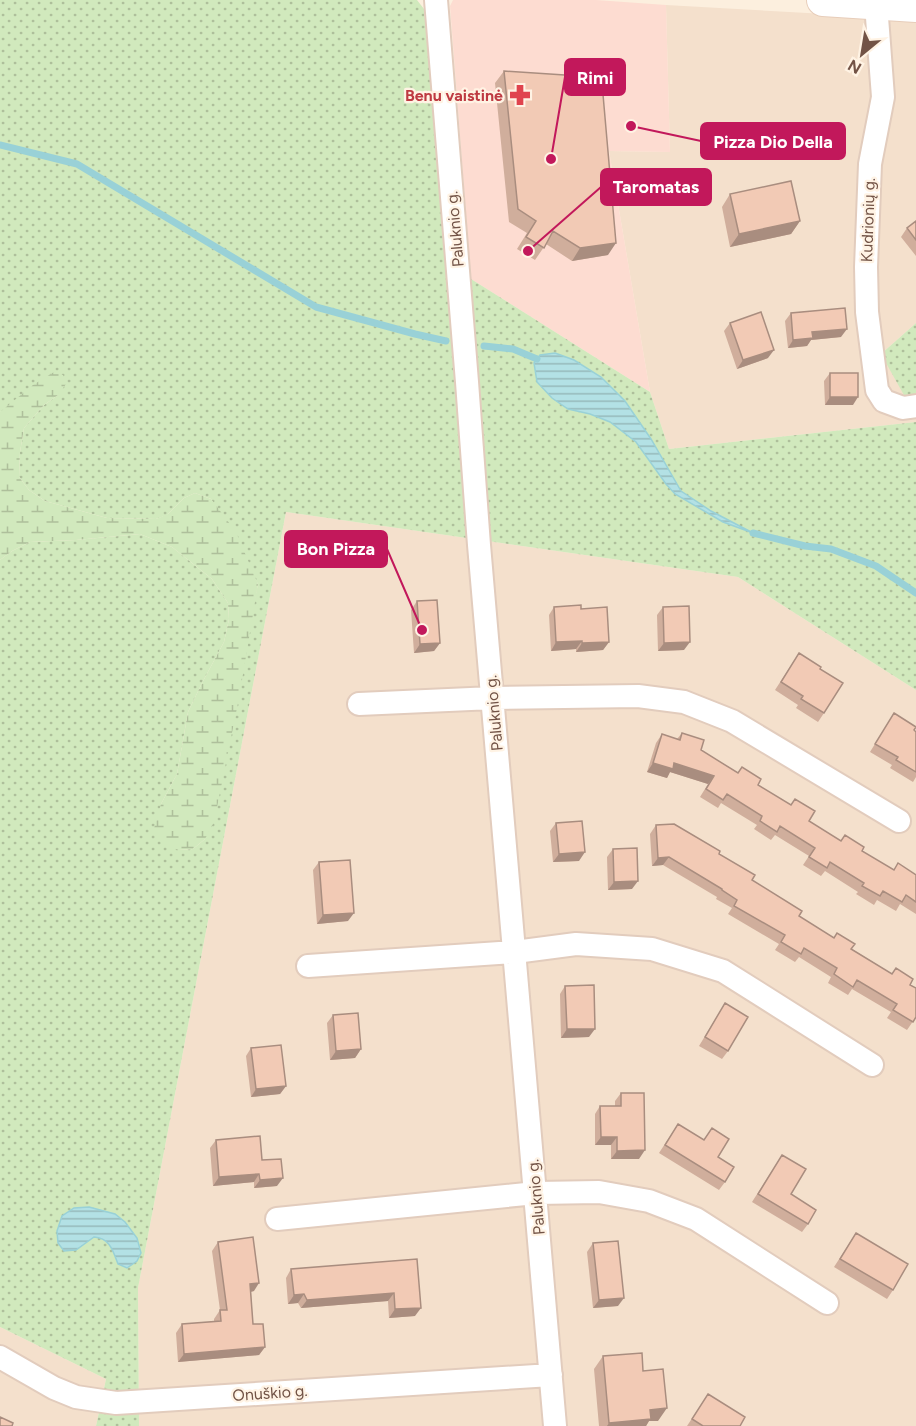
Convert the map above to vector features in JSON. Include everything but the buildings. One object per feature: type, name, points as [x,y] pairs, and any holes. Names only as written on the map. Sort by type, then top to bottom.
[{"type":"main road","points":[[823,0],[916,6]]},
{"type":"street","name":"Paluknio g.","points":[[436,0],[468,382],[479,545],[555,1426]]},
{"type":"street","name":"Kudrionių g.","points":[[876,4],[883,97],[870,164],[866,267],[867,312],[877,390],[884,401],[903,408],[916,406]]},
{"type":"street","points":[[359,704],[493,698],[638,696],[684,702],[732,721],[899,821]]},
{"type":"street","points":[[308,966],[515,952],[576,944],[652,949],[723,971],[872,1065]]},
{"type":"street","points":[[277,1219],[536,1193],[599,1192],[649,1201],[696,1219],[827,1303]]},
{"type":"street","name":"Onuškio g.","points":[[0,1357],[54,1388],[76,1396],[116,1403],[551,1376]]},
{"type":"shaded area","points":[[453,0],[596,0],[666,5],[670,152],[609,151],[650,392],[471,279],[450,6]]},
{"type":"shaded area","points":[[666,5],[916,19],[916,323],[881,354],[916,396],[916,422],[669,449],[650,392],[609,151],[670,152]]},
{"type":"shaded area","points":[[286,512],[738,577],[916,690],[916,1426],[139,1426],[138,1288]]},
{"type":"shaded area","points":[[0,1327],[106,1379],[96,1426],[0,1426]]},
{"type":"green space","points":[[0,0],[417,0],[424,9],[449,280],[471,279],[650,392],[669,449],[916,422],[916,690],[738,577],[286,512],[138,1288],[139,1426],[96,1426],[106,1379],[0,1327],[0,560],[30,542],[140,534],[172,547],[212,579],[228,603],[229,619],[224,642],[188,712],[177,774],[161,804],[179,850],[193,849],[205,839],[258,584],[211,499],[195,493],[184,498],[167,515],[156,519],[107,518],[45,501],[29,490],[19,477],[20,452],[24,428],[44,405],[58,395],[0,412]],"holes":[[[555,353],[574,360],[601,377],[625,401],[651,439],[681,491],[748,531],[723,522],[675,494],[636,442],[610,422],[590,414]],[[62,1216],[141,1253],[118,1264],[111,1246],[101,1238],[87,1237],[58,1243],[57,1231]]]},
{"type":"green space","points":[[916,323],[916,396],[905,397],[881,354]]},
{"type":"green space","points":[[54,372],[63,375],[66,384],[58,395],[44,405],[24,428],[19,477],[29,490],[45,501],[107,518],[156,519],[168,514],[184,498],[195,493],[211,499],[236,532],[258,584],[239,698],[214,822],[205,839],[193,849],[179,850],[163,845],[153,832],[161,804],[177,774],[188,712],[224,642],[229,619],[228,603],[212,579],[172,547],[140,534],[30,542],[0,560],[0,412],[33,385]]},
{"type":"water","points":[[555,353],[574,360],[601,377],[625,401],[651,439],[681,491],[711,511],[753,533],[723,522],[675,494],[636,442],[610,422],[568,409],[552,398],[537,382],[534,363],[540,355]]},
{"type":"water","points":[[89,1207],[115,1214],[125,1222],[137,1238],[141,1253],[137,1261],[127,1268],[118,1264],[107,1243],[94,1237],[76,1250],[64,1251],[58,1243],[57,1231],[62,1216],[74,1208]]},
{"type":"waterway","points":[[0,145],[77,164],[316,307],[446,341]]},
{"type":"waterway","points":[[484,346],[513,349],[537,359]]},
{"type":"waterway","points":[[753,533],[805,546],[831,549],[876,566],[916,593]]},
{"type":"place","name":"Benu vaistinė","points":[[520,95]]},
{"type":"place","name":"Pizza Dio Della","points":[[631,126]]},
{"type":"place","name":"Rimi","points":[[551,159]]},
{"type":"place","name":"Taromatas","points":[[528,251]]},
{"type":"place","name":"Bon Pizza","points":[[422,630]]}]
